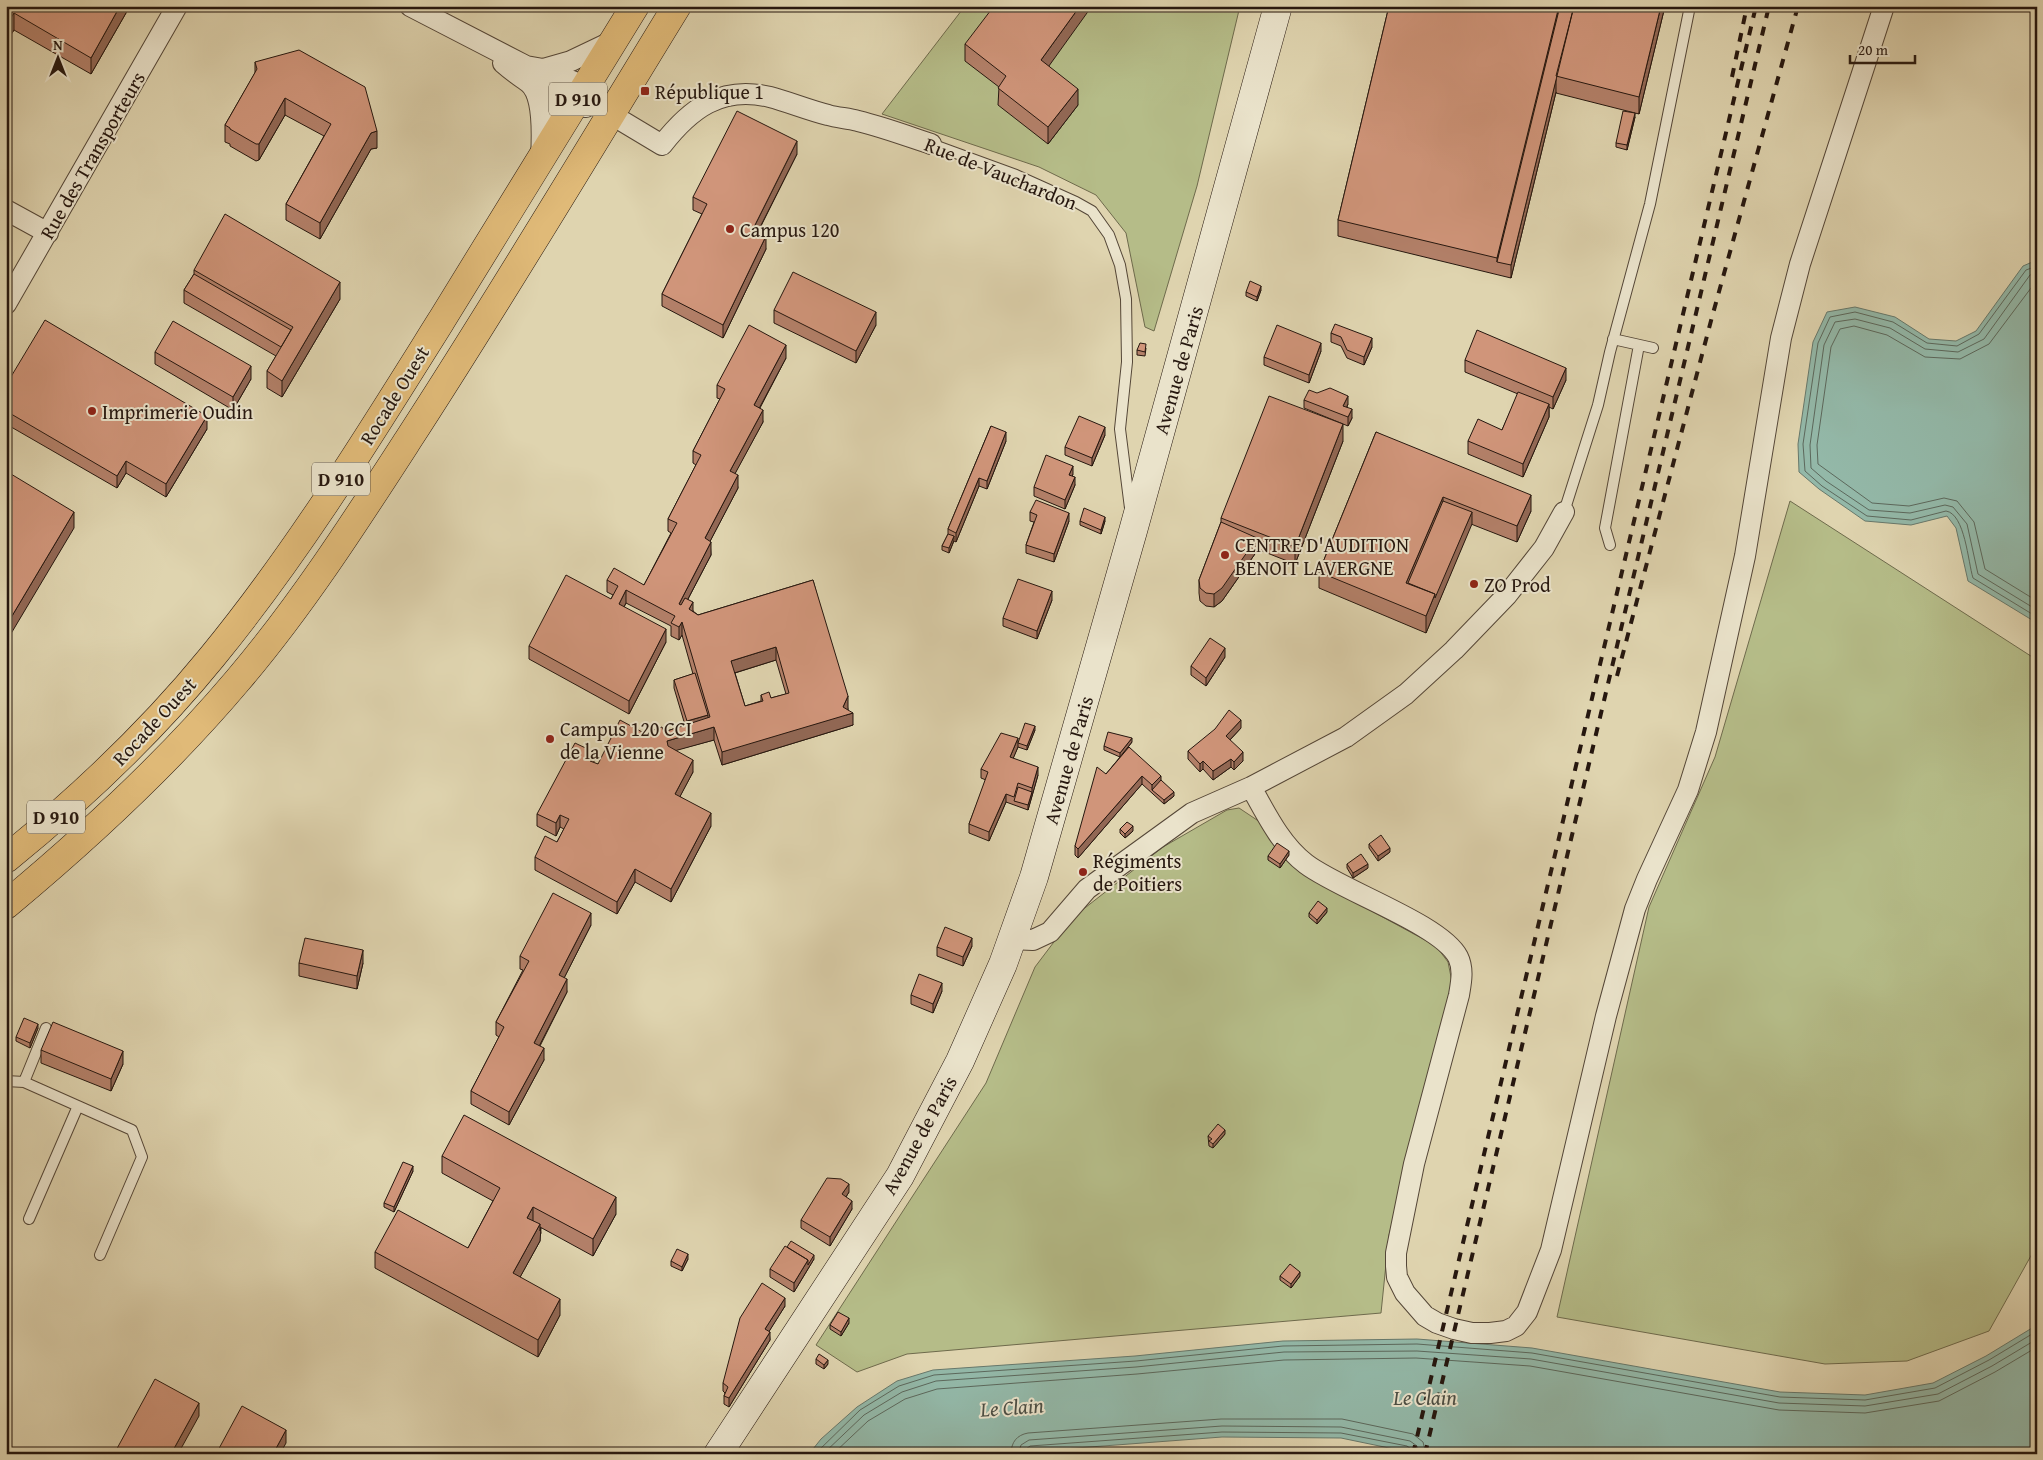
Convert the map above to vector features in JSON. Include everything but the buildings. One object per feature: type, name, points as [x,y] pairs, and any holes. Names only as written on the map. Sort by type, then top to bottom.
[{"type":"main road","name":"Rocade Ouest","points":[[6,860],[105,774],[161,715],[212,657],[263,592],[327,500],[635,6]]},
{"type":"main road","name":"D 910","points":[[6,905],[66,855],[128,798],[240,679],[282,624],[360,513],[408,440],[612,115],[677,6]]},
{"type":"main road","name":"Avenue de Paris","points":[[718,1454],[900,1176],[960,1061],[1012,939],[1037,867],[1133,531],[1278,6]]},
{"type":"street","name":"Rue des Transporteurs","points":[[6,304],[177,6]]},
{"type":"street","points":[[410,6],[487,47],[519,78],[536,76],[571,62],[614,40]]},
{"type":"street","points":[[1251,787],[1283,839],[1306,864],[1338,884],[1406,918],[1438,937],[1455,952],[1459,959],[1462,978],[1459,995],[1414,1164],[1396,1253],[1397,1277],[1409,1299],[1425,1316],[1437,1323],[1472,1333],[1506,1331],[1516,1326],[1527,1312],[1552,1250],[1606,1016],[1636,909],[1647,879],[1688,790],[1706,732],[1745,556],[1781,338],[1800,264],[1884,6]]},
{"type":"street","points":[[536,76],[577,83],[579,96],[612,115]]},
{"type":"street","points":[[536,76],[542,123],[541,159]]},
{"type":"street","name":"Rue de Vauchardon","points":[[612,115],[662,145],[680,122],[700,107],[726,95],[768,96],[829,115],[859,121],[931,144]]},
{"type":"street","points":[[6,210],[48,233]]},
{"type":"street","points":[[1012,939],[1033,940],[1050,932],[1087,889],[1192,813],[1251,787],[1346,738],[1406,694],[1454,650],[1507,595],[1544,548],[1564,512]]},
{"type":"lane","points":[[1564,512],[1598,404],[1613,339],[1650,204],[1690,6]]},
{"type":"lane","name":"Rue de Vauchardon","points":[[931,144],[1016,175],[1076,202],[1092,212],[1109,235],[1120,265],[1126,299],[1128,362],[1120,429],[1133,531]]},
{"type":"lane","points":[[1613,339],[1653,348]]},
{"type":"lane","points":[[1610,545],[1604,528],[1639,345]]},
{"type":"lane","points":[[24,1082],[46,1028]]},
{"type":"lane","points":[[6,1081],[24,1082],[132,1130],[142,1157],[100,1255]]},
{"type":"lane","points":[[29,1219],[78,1106]]},
{"type":"green space","points":[[965,6],[1240,6],[1197,186],[1154,331],[1145,327],[1126,233],[1096,195],[1039,167],[882,114]]},
{"type":"green space","points":[[1790,501],[2037,660],[2037,1245],[1989,1331],[1907,1361],[1825,1364],[1557,1317],[1649,907],[1715,757]]},
{"type":"green space","points":[[1239,808],[1260,822],[1298,871],[1436,946],[1448,962],[1453,987],[1389,1235],[1381,1313],[907,1354],[857,1372],[816,1345],[986,1083],[1035,967],[1072,918],[1163,847],[1227,810]]},
{"type":"water","points":[[2037,260],[2037,623],[1968,581],[1956,528],[1947,516],[1911,525],[1865,521],[1819,489],[1799,472],[1798,444],[1813,342],[1827,312],[1855,307],[1895,317],[1929,339],[1956,341],[1976,331],[2023,266]]},
{"type":"water","name":"Le Clain","points":[[2037,1325],[2037,1454],[1418,1454],[1341,1438],[1222,1437],[997,1454],[809,1454],[821,1439],[857,1407],[897,1381],[933,1370],[1135,1356],[1283,1341],[1417,1339],[1532,1348],[1780,1392],[1865,1395],[1933,1383],[1986,1356]]},
{"type":"railway","points":[[1732,77],[1747,6]]},
{"type":"railway","points":[[1413,1454],[1756,6]]},
{"type":"railway","points":[[1425,1454],[1769,6]]},
{"type":"railway","points":[[1617,676],[1712,317],[1798,6]]},
{"type":"place","name":"République 1","points":[[645,91]]},
{"type":"place","name":"Campus 120","points":[[730,229]]},
{"type":"place","name":"Imprimerie Oudin","points":[[92,411]]},
{"type":"place","name":"CENTRE D'AUDITION BENOIT LAVERGNE","points":[[1225,555]]},
{"type":"place","name":"ZO Prod","points":[[1474,584]]},
{"type":"place","name":"Campus 120 CCI de la Vienne","points":[[550,739]]},
{"type":"place","name":"Régiments de Poitiers","points":[[1083,872]]}]
